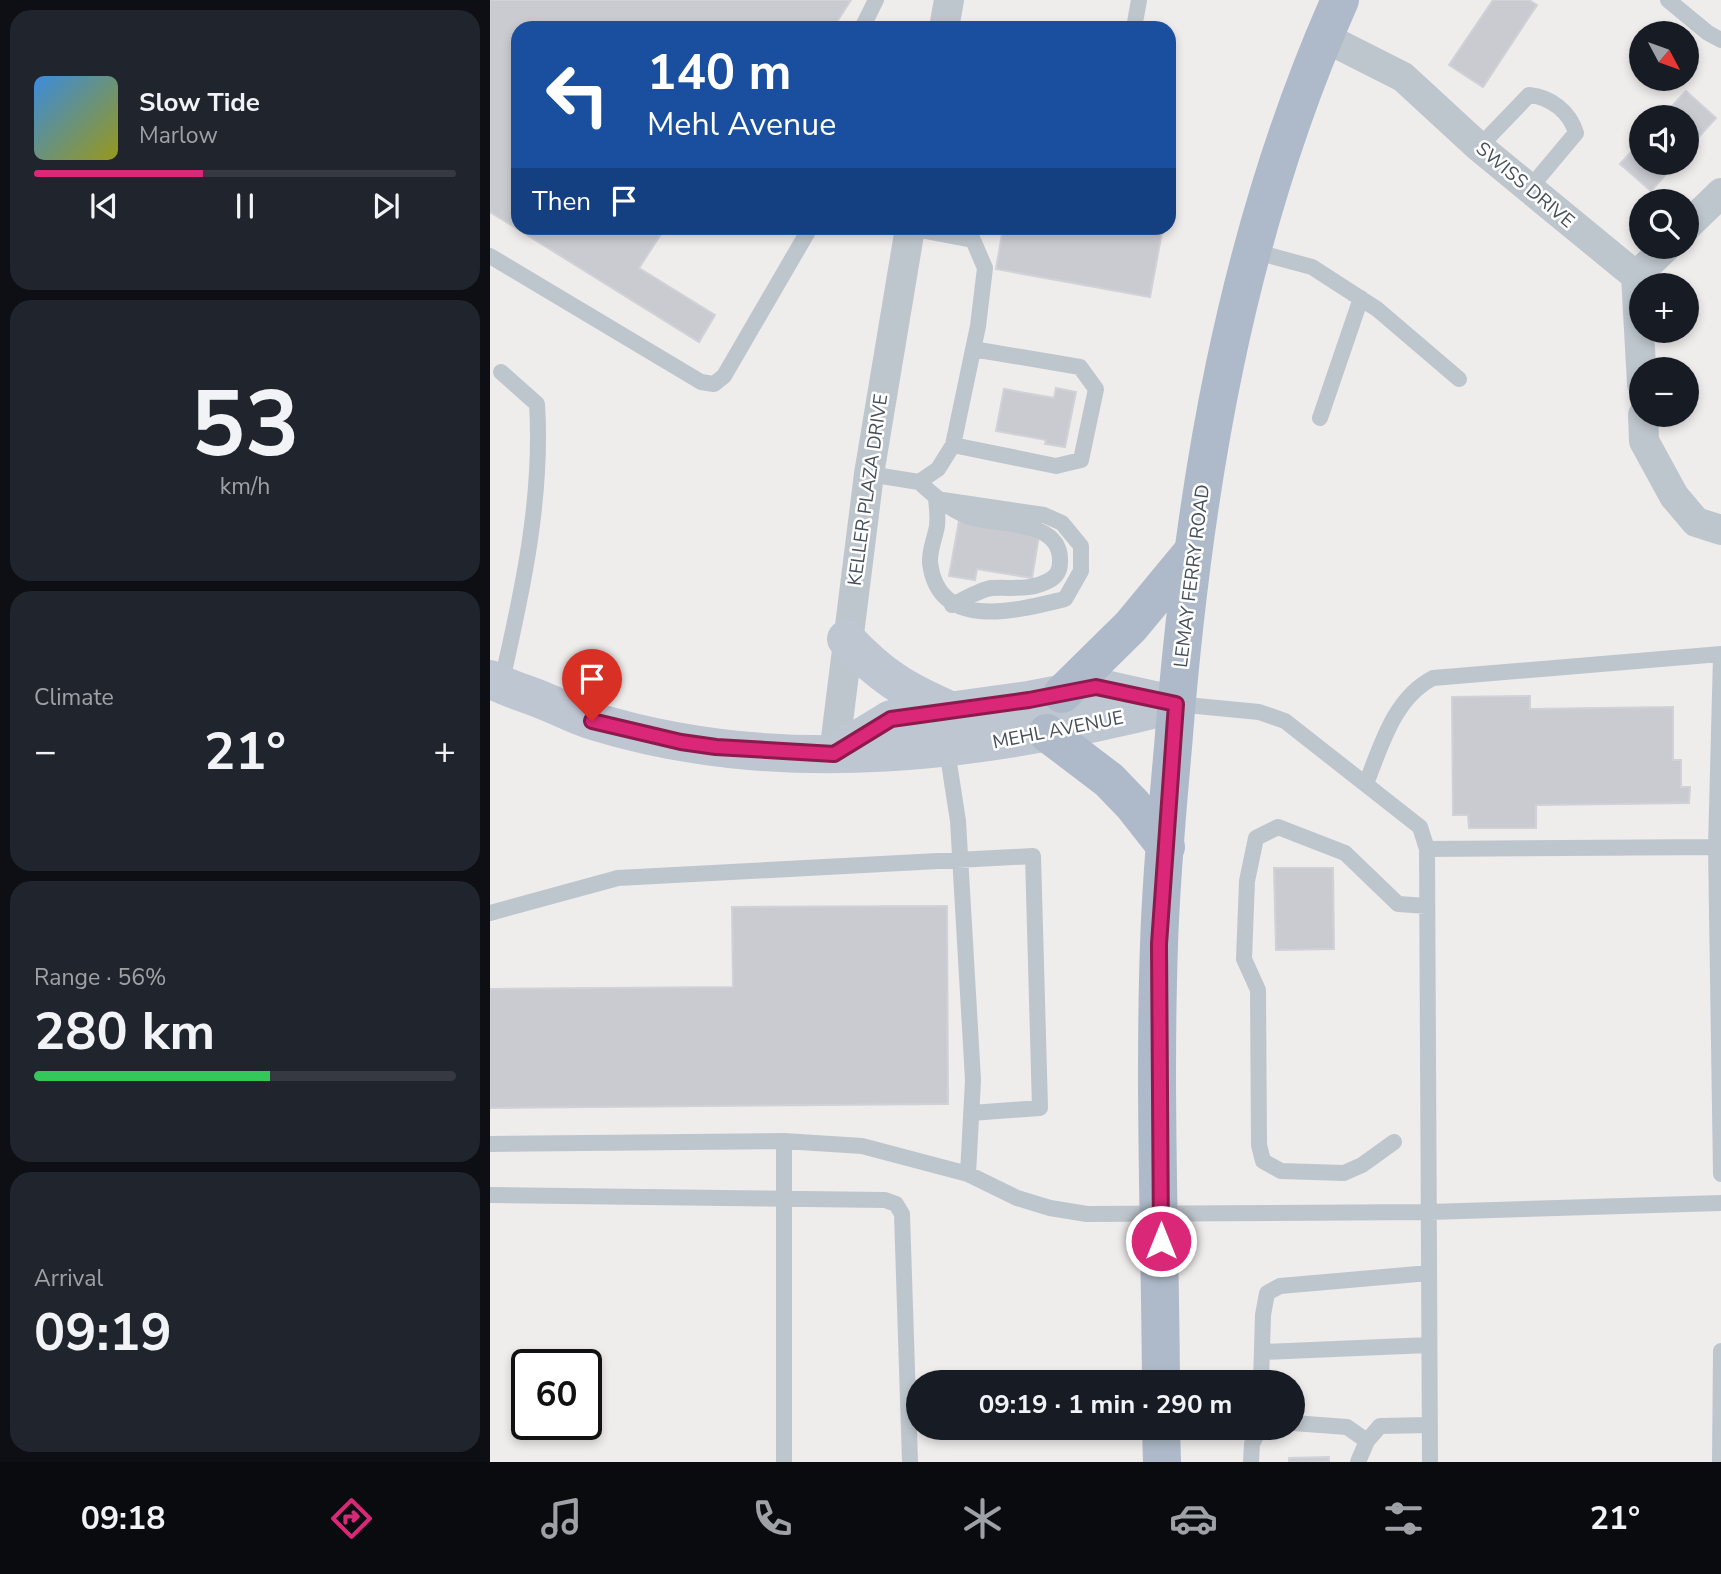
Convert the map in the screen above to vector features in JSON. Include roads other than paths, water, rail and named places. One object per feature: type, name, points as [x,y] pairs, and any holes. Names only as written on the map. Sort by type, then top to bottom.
[{"type":"main road","name":"LEMAY FERRY ROAD","points":[[1161,1370],[1159,944],[1176,704],[1193,551],[1226,353],[1251,250],[1282,147],[1340,0]]},
{"type":"main road","points":[[1062,694],[1131,626],[1193,551]]},
{"type":"main road","points":[[1047,733],[1109,780],[1166,847]]},
{"type":"main road","points":[[1161,1440],[1162,1462]]},
{"type":"street","points":[[945,21],[949,0]]},
{"type":"street","name":"SWISS DRIVE","points":[[1324,37],[1403,77],[1479,147],[1632,273]]},
{"type":"street","points":[[1699,214],[1721,192]]},
{"type":"street","name":"KELLER PLAZA DRIVE","points":[[834,754],[846,639],[869,474],[908,235]]},
{"type":"street","points":[[1639,273],[1654,259]]},
{"type":"street","points":[[1643,427],[1644,441],[1674,496],[1696,522],[1721,530]]},
{"type":"street","points":[[846,639],[872,667],[905,691],[951,711]]},
{"type":"street","name":"MEHL AVENUE","points":[[496,682],[592,721],[681,742],[834,754],[947,750],[1101,724],[1176,704]]},
{"type":"street","name":"MEHL AVENUE","points":[[834,754],[891,719],[1096,687],[1176,704]]},
{"type":"lane","points":[[866,21],[876,0]]},
{"type":"lane","points":[[1135,21],[1139,0]]},
{"type":"lane","points":[[1668,0],[1708,33],[1721,40]]},
{"type":"lane","points":[[1479,147],[1529,95],[1543,96],[1572,118],[1576,133],[1529,189]]},
{"type":"lane","points":[[490,256],[701,382],[714,384],[724,376],[806,235]]},
{"type":"lane","points":[[919,482],[938,469],[953,445],[973,349],[985,268],[973,240],[946,235]]},
{"type":"lane","points":[[1251,250],[1312,267],[1361,298],[1459,379]]},
{"type":"lane","points":[[1320,418],[1361,298]]},
{"type":"lane","points":[[953,445],[1056,466],[1081,460],[1096,389],[1080,367],[973,349]]},
{"type":"lane","points":[[496,682],[526,577],[539,438],[537,404],[501,372]]},
{"type":"lane","points":[[869,474],[919,482],[936,499],[968,517],[1035,529],[1047,535],[1061,556],[1060,568],[1054,578],[1039,585],[1016,590],[990,588],[952,605]]},
{"type":"lane","points":[[936,499],[1044,515],[1062,523],[1081,545],[1081,571],[1065,599],[1016,611],[970,611],[952,605],[933,580],[929,559],[937,525],[936,499]]},
{"type":"lane","points":[[1366,784],[1389,726],[1414,693],[1433,678],[1721,655],[1718,847],[1721,1174]]},
{"type":"lane","points":[[1176,704],[1259,712],[1285,721],[1420,827],[1427,849],[1430,1462]]},
{"type":"lane","points":[[947,750],[958,821],[973,1080],[968,1174]]},
{"type":"lane","points":[[1394,1142],[1362,1166],[1344,1173],[1281,1171],[1263,1161],[1259,1145],[1258,990],[1244,959],[1247,881],[1256,838],[1269,829],[1278,827],[1345,853],[1398,904],[1427,906]]},
{"type":"lane","points":[[1427,849],[1718,847]]},
{"type":"lane","points":[[490,913],[618,878],[1033,856],[1040,1108],[971,1113]]},
{"type":"lane","points":[[490,1144],[784,1141],[862,1146],[968,1174],[1017,1198],[1050,1208],[1087,1214],[1429,1212],[1721,1203]]},
{"type":"lane","points":[[784,1141],[784,1462]]},
{"type":"lane","points":[[490,1195],[784,1197],[885,1200],[896,1204],[902,1214],[909,1462]]},
{"type":"lane","points":[[1261,1370],[1263,1315],[1268,1293],[1280,1286],[1429,1273]]},
{"type":"lane","points":[[1262,1352],[1429,1345]]},
{"type":"lane","points":[[1720,1462],[1721,1351]]},
{"type":"lane","points":[[1305,1424],[1347,1427],[1367,1441]]},
{"type":"lane","points":[[1358,1462],[1367,1441],[1380,1426],[1430,1425]]},
{"type":"lane","points":[[1251,1462],[1254,1440]]},
{"type":"lane","points":[[1367,1441],[1367,1462]]}]
